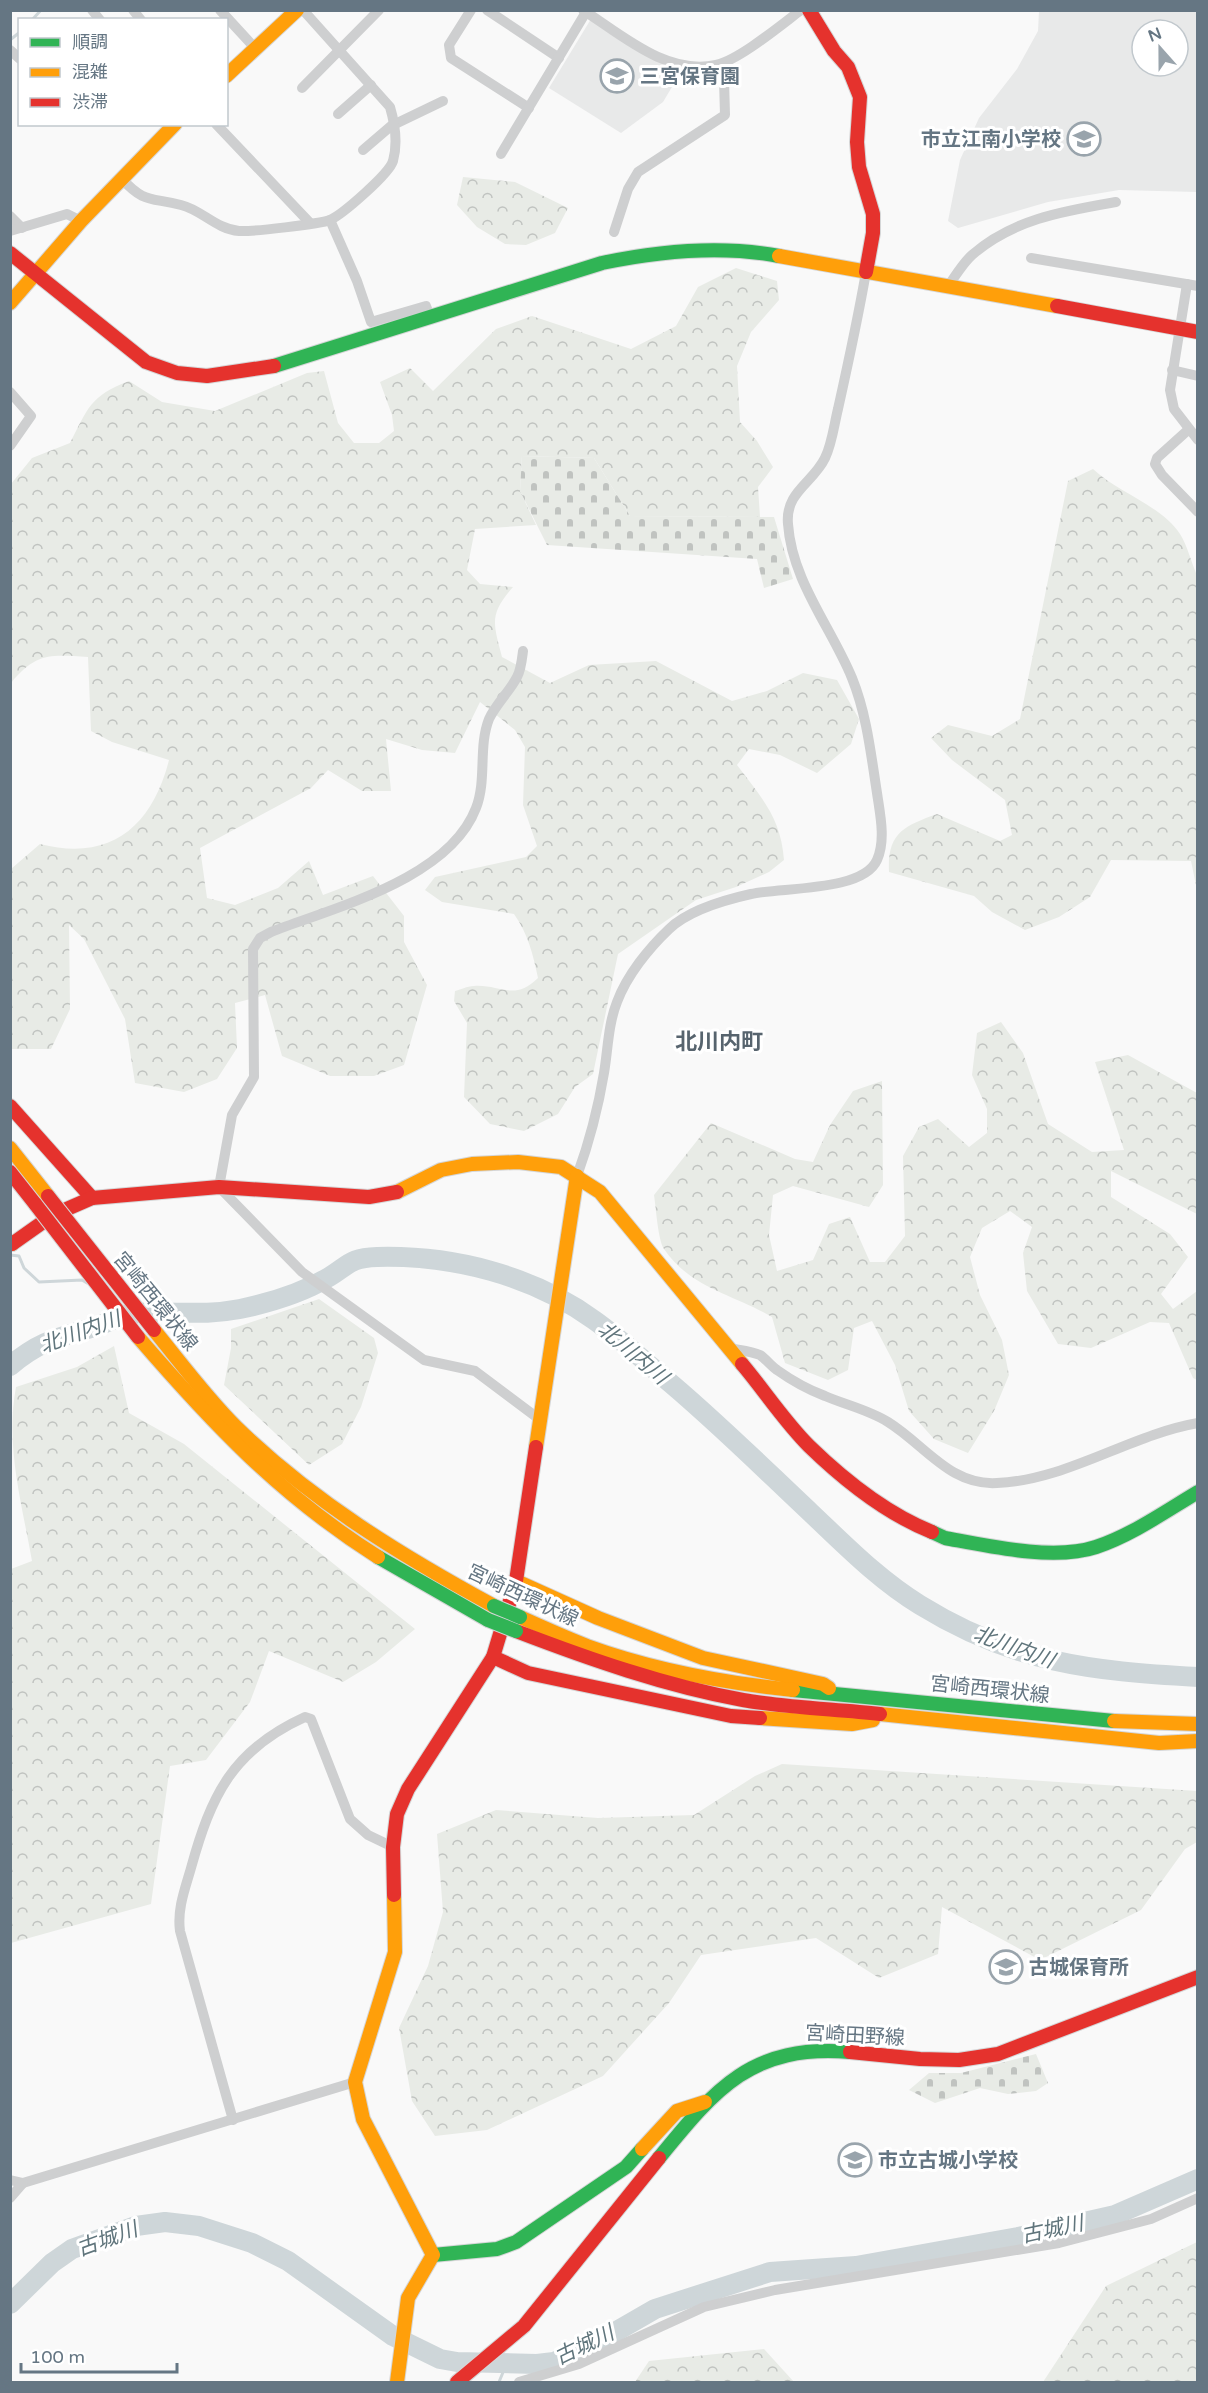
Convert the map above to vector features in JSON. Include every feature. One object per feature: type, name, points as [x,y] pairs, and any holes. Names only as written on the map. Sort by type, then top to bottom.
[{"type":"street","points":[[228,74],[297,10]]},
{"type":"street","points":[[121,178],[137,195],[157,202],[183,205],[213,224],[239,231],[330,220],[386,174],[393,162],[395,125],[390,107],[303,10]]},
{"type":"street","points":[[302,88],[379,10]]},
{"type":"street","points":[[471,10],[449,45],[451,58],[529,108]]},
{"type":"street","points":[[487,10],[559,58]]},
{"type":"street","points":[[501,154],[585,11],[668,62],[684,66],[718,64],[769,34],[801,10]]},
{"type":"street","points":[[433,2254],[363,2119],[355,2082],[394,1952],[393,1847],[397,1814],[408,1789],[493,1657],[516,1581],[577,1176],[590,1142],[604,1071],[610,1023],[617,1000],[633,974],[669,929],[691,915],[752,894],[831,886],[847,881],[873,867],[879,855],[881,822],[862,712],[853,680],[816,610],[796,561],[787,514],[789,503],[826,456],[846,379],[873,233],[873,214],[859,167],[857,142],[860,97],[848,67],[834,51],[809,10]]},
{"type":"street","points":[[228,19],[256,49]]},
{"type":"street","points":[[614,232],[628,189],[638,172],[725,115],[724,79],[718,64]]},
{"type":"street","points":[[338,114],[371,85]]},
{"type":"street","points":[[363,150],[395,125],[443,101]]},
{"type":"street","points":[[10,303],[81,221],[170,126]]},
{"type":"street","points":[[218,126],[310,223]]},
{"type":"street","points":[[949,285],[971,256],[1007,231],[1051,213],[1116,202]]},
{"type":"street","points":[[10,231],[66,214],[81,221]]},
{"type":"street","points":[[10,216],[22,228]]},
{"type":"street","points":[[330,220],[357,281],[371,322],[426,306],[431,319]]},
{"type":"street","points":[[10,253],[146,362],[164,371],[193,377],[217,378],[271,367],[431,319],[602,263],[656,253],[754,251],[1197,332]]},
{"type":"street","points":[[1031,258],[1192,285],[1179,329],[1170,390],[1174,409],[1197,440]]},
{"type":"street","points":[[1172,370],[1197,376]]},
{"type":"street","points":[[10,392],[31,417],[10,446]]},
{"type":"street","points":[[1188,430],[1157,458],[1155,464],[1162,475],[1197,512]]},
{"type":"street","points":[[219,1187],[232,1116],[254,1077],[253,949],[260,938],[271,932],[382,889],[430,865],[444,853],[476,809],[482,787],[490,718],[519,675],[523,651]]},
{"type":"street","points":[[10,1106],[92,1198]]},
{"type":"street","name":"宮崎西環状線","points":[[10,1148],[206,1395],[254,1443],[307,1488],[378,1540],[494,1606],[588,1646],[664,1668],[757,1686],[838,1696],[1106,1721],[1197,1724]]},
{"type":"street","points":[[11,1244],[53,1215],[92,1198],[219,1187],[369,1197],[394,1193],[441,1170],[472,1164],[518,1162],[561,1167],[600,1192],[626,1221],[808,1445],[864,1492],[914,1525],[945,1538],[1046,1553],[1095,1548],[1134,1530],[1197,1491]]},
{"type":"street","name":"宮崎西環状線","points":[[10,1172],[138,1337],[243,1454],[297,1501],[372,1554],[488,1620],[585,1659],[677,1685],[744,1700],[1159,1743],[1197,1741]]},
{"type":"street","points":[[219,1187],[302,1272],[424,1360],[475,1371],[539,1419]]},
{"type":"street","points":[[728,1348],[759,1355],[778,1371],[807,1387],[882,1419],[913,1441],[943,1468],[975,1481],[996,1483],[1054,1473],[1131,1441],[1171,1428],[1197,1423]]},
{"type":"street","points":[[516,1581],[598,1618],[703,1658],[823,1684],[838,1696]]},
{"type":"street","points":[[493,1657],[528,1673],[731,1716],[852,1724],[888,1716]]},
{"type":"street","points":[[233,2120],[180,1931],[178,1916],[197,1848],[223,1782],[242,1760],[262,1743],[292,1723],[305,1718],[311,1719],[350,1819],[368,1835],[393,1847]]},
{"type":"street","name":"宮崎田野線","points":[[458,2382],[524,2326],[705,2102],[734,2077],[769,2058],[795,2051],[830,2050],[945,2060],[974,2059],[1000,2054],[1197,1977]]},
{"type":"street","points":[[10,2180],[23,2182],[355,2082]]},
{"type":"street","points":[[433,2254],[497,2249],[516,2241],[626,2167],[677,2111],[705,2102]]},
{"type":"street","points":[[10,2198],[23,2182]]},
{"type":"street","points":[[519,2382],[579,2364],[704,2307],[775,2290],[1059,2243],[1150,2219],[1197,2198]]},
{"type":"street","points":[[397,2382],[408,2298],[433,2254]]},
{"type":"shaded area","name":"市立江南小学校","points":[[1039,11],[1197,11],[1197,192],[1119,190],[1048,202],[958,228],[948,221],[960,160],[979,118],[1017,69],[1038,31]]},
{"type":"shaded area","name":"三宮保育園","points":[[591,19],[682,70],[663,102],[621,133],[549,88]]},
{"type":"green space","points":[[463,177],[515,182],[568,208],[555,233],[526,245],[505,244],[477,227],[457,205]]},
{"type":"green space","points":[[736,268],[777,281],[779,300],[751,332],[737,366],[740,422],[757,441],[773,467],[758,487],[760,517],[630,516],[594,458],[522,456],[520,491],[536,525],[475,529],[467,570],[480,584],[513,587],[500,605],[495,619],[502,657],[550,683],[589,665],[656,661],[732,701],[767,691],[803,673],[837,680],[859,719],[851,744],[817,773],[780,755],[749,749],[737,765],[769,809],[779,832],[784,860],[769,872],[736,887],[696,900],[618,954],[593,1074],[575,1087],[558,1114],[524,1131],[490,1124],[464,1097],[467,1023],[454,1001],[455,991],[483,986],[514,991],[522,989],[538,978],[529,944],[514,914],[442,902],[425,890],[435,877],[526,857],[537,846],[523,805],[525,747],[515,730],[480,702],[455,753],[422,750],[386,739],[391,791],[362,791],[328,770],[311,788],[200,848],[207,898],[235,905],[278,888],[309,861],[323,895],[373,876],[404,916],[404,942],[427,985],[404,1065],[374,1076],[330,1076],[282,1056],[265,995],[235,1003],[237,1048],[217,1079],[184,1092],[135,1083],[125,1019],[84,939],[69,925],[70,1009],[51,1049],[11,1049],[11,869],[40,844],[65,848],[87,848],[107,843],[124,834],[139,821],[152,804],[169,760],[112,742],[91,731],[88,657],[45,658],[29,666],[11,683],[11,484],[32,458],[70,443],[92,404],[106,392],[129,381],[162,402],[215,411],[307,373],[324,371],[338,423],[354,443],[379,443],[394,431],[392,415],[380,382],[410,368],[433,391],[496,329],[532,316],[631,349],[676,326],[698,287]]},
{"type":"green space","points":[[522,456],[594,458],[630,516],[774,517],[793,579],[764,588],[757,559],[547,545],[520,491]]},
{"type":"green space","points":[[1093,469],[1114,485],[1151,507],[1172,524],[1187,548],[1196,573],[1197,890],[1191,861],[1111,860],[1090,897],[1059,917],[1025,930],[992,912],[974,896],[889,872],[889,859],[891,848],[900,833],[907,827],[937,814],[1000,841],[1012,835],[1005,800],[952,760],[931,738],[948,725],[992,736],[1020,719],[1068,481]]},
{"type":"green space","points":[[1001,1022],[1023,1053],[1048,1124],[1092,1152],[1124,1150],[1095,1062],[1128,1055],[1197,1093],[1197,1214],[1111,1171],[1111,1197],[1170,1234],[1188,1257],[1161,1294],[1173,1309],[1197,1291],[1197,1380],[1193,1378],[1169,1323],[1150,1322],[1091,1348],[1058,1344],[1027,1291],[1023,1253],[1032,1227],[1010,1211],[982,1228],[970,1257],[980,1295],[1002,1340],[1009,1375],[994,1411],[968,1453],[934,1439],[909,1411],[895,1365],[872,1321],[854,1328],[848,1370],[828,1380],[785,1363],[772,1317],[700,1282],[675,1262],[664,1249],[654,1195],[711,1123],[795,1159],[813,1162],[830,1125],[853,1091],[882,1081],[883,1185],[869,1207],[793,1186],[773,1195],[769,1235],[777,1271],[813,1260],[829,1224],[850,1217],[870,1262],[885,1262],[905,1236],[903,1156],[919,1127],[938,1119],[969,1147],[987,1133],[987,1109],[972,1075],[977,1033]]},
{"type":"green space","points":[[319,1299],[374,1338],[378,1353],[361,1407],[342,1444],[309,1465],[224,1385],[231,1348],[231,1329]]},
{"type":"green space","points":[[114,1346],[129,1413],[184,1444],[415,1629],[376,1662],[343,1682],[269,1651],[250,1702],[206,1760],[170,1766],[151,1904],[11,1943],[11,1569],[32,1561],[16,1475],[12,1431],[16,1387],[77,1367]]},
{"type":"green space","points":[[782,1764],[1197,1791],[1197,1842],[1185,1849],[1141,1910],[1040,1960],[942,1907],[938,1954],[879,1978],[816,1938],[701,1955],[669,2003],[603,2076],[487,2130],[435,2136],[412,2101],[399,2028],[428,1966],[443,1912],[437,1834],[496,1810],[598,1818],[694,1815],[755,1776]]},
{"type":"green space","points":[[1036,2054],[1048,2083],[1036,2091],[1008,2094],[980,2088],[935,2103],[909,2090],[929,2073],[961,2073]]},
{"type":"green space","points":[[1197,2242],[1197,2382],[1043,2382],[1106,2286]]},
{"type":"green space","points":[[764,2349],[794,2382],[635,2382],[649,2361]]},
{"type":"waterway","points":[[34,18],[41,10]]},
{"type":"waterway","points":[[10,40],[18,34]]},
{"type":"waterway","points":[[10,1255],[19,1256],[24,1268],[39,1282],[82,1280],[87,1283]]},
{"type":"waterway","name":"北川内川","points":[[10,1366],[41,1345],[122,1316],[133,1313],[214,1312],[251,1307],[309,1287],[351,1262],[361,1259],[406,1257],[463,1264],[491,1271],[545,1291],[570,1304],[612,1333],[719,1426],[863,1562],[920,1605],[988,1640],[1021,1652],[1087,1667],[1198,1677]]},
{"type":"waterway","name":"古城川","points":[[10,2304],[52,2263],[72,2249],[136,2226],[165,2222],[199,2226],[252,2243],[288,2261],[393,2336],[440,2359],[457,2362],[537,2364],[554,2362],[603,2339],[655,2309],[770,2272],[856,2266],[1018,2237],[1115,2215],[1198,2179]]},
{"type":"waterway","points":[[499,2382],[506,2365]]},
{"type":"traffic: fast","points":[[274,366],[602,263],[646,255],[713,250],[779,256]]},
{"type":"traffic: fast","points":[[932,1532],[945,1538],[1021,1551],[1061,1553],[1079,1551],[1123,1536],[1198,1492]]},
{"type":"traffic: fast","points":[[378,1557],[488,1620]]},
{"type":"traffic: fast","points":[[494,1606],[520,1617]]},
{"type":"traffic: fast","points":[[488,1620],[516,1631]]},
{"type":"traffic: fast","points":[[793,1690],[1114,1721]]},
{"type":"traffic: fast","points":[[659,2158],[699,2111],[739,2076],[787,2055],[816,2051],[850,2052]]},
{"type":"traffic: fast","points":[[433,2255],[497,2249],[516,2242],[626,2167],[642,2149]]},
{"type":"traffic: slow","points":[[228,74],[297,10]]},
{"type":"traffic: slow","points":[[10,303],[81,221],[173,126]]},
{"type":"traffic: slow","points":[[779,256],[1057,306]]},
{"type":"traffic: slow","points":[[10,1148],[48,1196]]},
{"type":"traffic: slow","points":[[397,1192],[441,1170],[472,1164],[518,1162],[561,1167],[600,1192],[742,1364]]},
{"type":"traffic: slow","points":[[536,1447],[577,1176]]},
{"type":"traffic: slow","points":[[154,1330],[225,1416],[295,1479],[359,1526],[494,1606]]},
{"type":"traffic: slow","points":[[138,1337],[193,1399],[249,1456],[310,1509],[378,1557]]},
{"type":"traffic: slow","points":[[516,1581],[598,1618],[703,1658],[823,1684],[829,1688]]},
{"type":"traffic: slow","points":[[520,1617],[587,1646],[663,1669],[741,1684],[793,1690]]},
{"type":"traffic: slow","points":[[880,1714],[1159,1743],[1198,1741]]},
{"type":"traffic: slow","points":[[760,1718],[852,1724],[873,1720]]},
{"type":"traffic: slow","points":[[1114,1721],[1198,1724]]},
{"type":"traffic: slow","points":[[394,1895],[395,1952],[355,2082],[363,2119],[433,2255],[408,2298],[397,2382]]},
{"type":"traffic: slow","points":[[642,2149],[677,2111],[705,2102]]},
{"type":"traffic: jam","points":[[809,10],[834,51],[848,67],[860,97],[857,142],[859,167],[873,214],[873,233],[866,272]]},
{"type":"traffic: jam","points":[[10,253],[146,362],[177,373],[207,376],[274,366]]},
{"type":"traffic: jam","points":[[1057,306],[1198,332]]},
{"type":"traffic: jam","points":[[10,1106],[92,1198]]},
{"type":"traffic: jam","points":[[10,1172],[36,1205]]},
{"type":"traffic: jam","points":[[12,1244],[53,1215],[92,1198],[219,1187],[369,1197],[397,1192]]},
{"type":"traffic: jam","points":[[48,1196],[154,1330]]},
{"type":"traffic: jam","points":[[36,1205],[138,1337]]},
{"type":"traffic: jam","points":[[742,1364],[791,1426],[822,1458],[882,1506],[932,1532]]},
{"type":"traffic: jam","points":[[394,1895],[393,1847],[397,1814],[408,1789],[493,1657],[516,1581],[536,1447]]},
{"type":"traffic: jam","points":[[516,1631],[628,1671],[714,1694],[777,1705],[880,1714]]},
{"type":"traffic: jam","points":[[493,1657],[528,1673],[731,1716],[760,1718]]},
{"type":"traffic: jam","points":[[850,2052],[920,2059],[959,2060],[998,2054],[1198,1977]]},
{"type":"traffic: jam","points":[[457,2382],[524,2326],[659,2158]]},
{"type":"place","name":"三宮保育園","points":[[617,76]]},
{"type":"place","name":"市立江南小学校","points":[[1084,139]]},
{"type":"place","name":"古城保育所","points":[[1006,1967]]},
{"type":"place","name":"市立古城小学校","points":[[855,2160]]},
{"type":"district","name":"北川内町","points":[[719,1041]]}]
